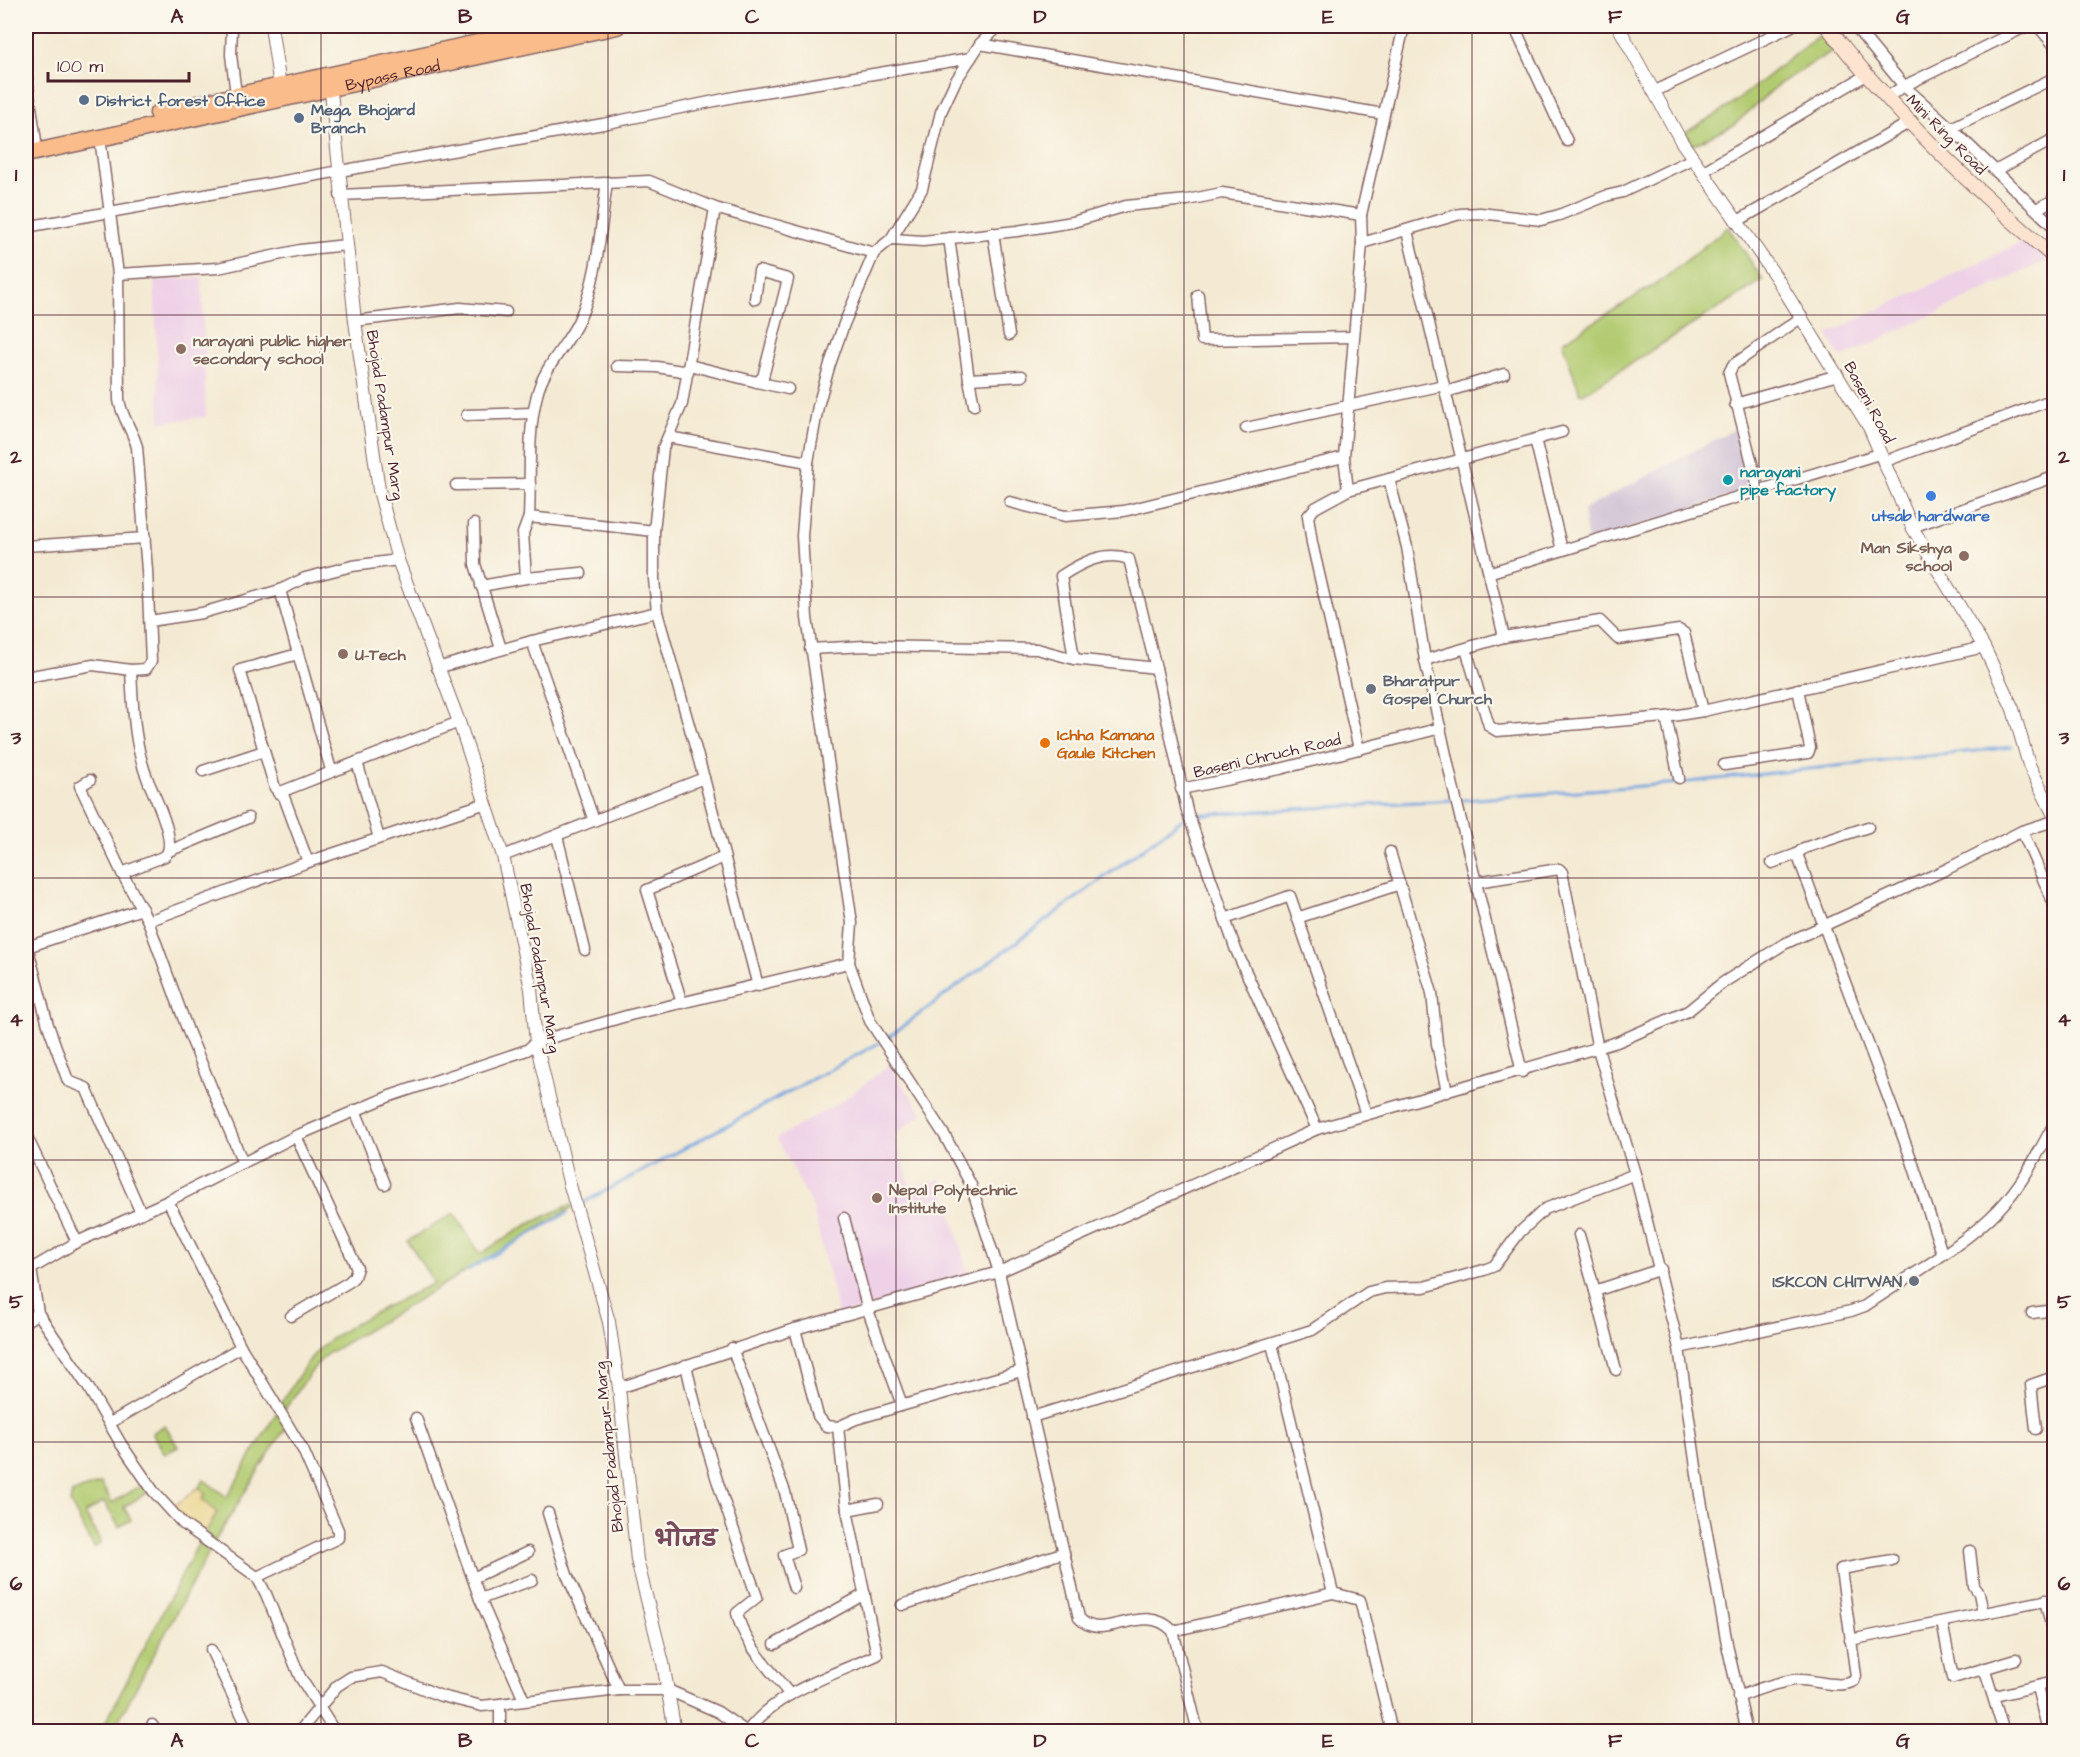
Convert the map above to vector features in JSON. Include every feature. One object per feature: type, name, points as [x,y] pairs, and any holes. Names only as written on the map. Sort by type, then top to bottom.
[{"type":"highway","name":"Bypass Road","points":[[26,154],[100,138],[281,91],[556,26]]},
{"type":"highway","name":"Bypass Road","points":[[520,35],[617,26]]},
{"type":"highway","name":"Bypass Road","points":[[31,142],[236,94],[281,91]]},
{"type":"main road","name":"Mini Ring Road","points":[[1827,26],[1889,98],[2020,229],[2055,257]]},
{"type":"street","points":[[232,26],[231,55],[236,94]]},
{"type":"street","points":[[271,26],[281,91]]},
{"type":"street","points":[[999,26],[980,44],[955,81],[941,112],[922,189],[891,239],[874,253],[830,364],[818,406],[808,462],[802,536],[810,649],[850,911],[849,963],[870,1021],[945,1136],[971,1185],[999,1272],[1075,1608],[1084,1624],[1097,1627],[1152,1618],[1159,1619],[1173,1631],[1198,1731]]},
{"type":"street","points":[[1404,26],[1361,215],[1362,243],[1344,457],[1348,490],[1562,432]]},
{"type":"street","points":[[1514,26],[1567,141]]},
{"type":"street","name":"Baseni Road","points":[[1618,26],[1692,159],[1802,317],[1869,427],[1912,527],[1984,647],[2013,709],[2026,757],[2055,815]]},
{"type":"street","points":[[1653,92],[1792,26]]},
{"type":"street","points":[[1856,27],[1872,26]]},
{"type":"street","points":[[1889,98],[1902,87],[2027,26]]},
{"type":"street","points":[[2038,26],[2055,45]]},
{"type":"street","points":[[1856,27],[1902,87],[1951,128],[2055,227]]},
{"type":"street","points":[[980,44],[1383,114]]},
{"type":"street","points":[[26,227],[603,124],[739,96],[971,58]]},
{"type":"street","points":[[26,73],[31,142]]},
{"type":"street","points":[[1702,172],[1868,75]]},
{"type":"street","points":[[1951,128],[2055,78]]},
{"type":"street","name":"Bhojad Padampur Marg","points":[[330,81],[337,172],[375,470],[398,560],[459,722],[503,856],[531,989],[536,1042],[569,1182],[609,1322],[619,1388],[637,1560],[668,1690],[675,1731]]},
{"type":"street","points":[[1736,222],[1912,121]]},
{"type":"street","points":[[26,676],[93,665],[132,670],[146,669],[151,661],[145,538],[137,447],[135,437],[121,414],[118,400],[118,274],[100,138]]},
{"type":"street","points":[[1995,171],[2055,139]]},
{"type":"street","points":[[1362,243],[1460,214],[1480,213],[1541,220],[1623,192],[1692,159]]},
{"type":"street","points":[[340,195],[650,181],[715,208],[874,253]]},
{"type":"street","points":[[526,578],[523,533],[529,517],[532,413],[543,375],[573,332],[591,291],[607,182]]},
{"type":"street","points":[[891,239],[922,241],[993,233],[1072,222],[1126,206],[1188,200],[1222,193],[1361,215]]},
{"type":"street","points":[[2036,209],[2055,200]]},
{"type":"street","points":[[715,208],[682,404],[663,448],[654,531],[654,579],[657,612],[704,778],[758,986]]},
{"type":"street","points":[[1407,231],[1491,572],[1504,637]]},
{"type":"street","points":[[993,233],[1009,335]]},
{"type":"street","points":[[949,238],[974,405]]},
{"type":"street","points":[[118,274],[218,268],[300,250],[346,245]]},
{"type":"street","points":[[755,299],[759,271],[789,279],[763,377],[757,382]]},
{"type":"street","points":[[1198,295],[1202,340],[1353,338]]},
{"type":"street","points":[[355,321],[460,308],[506,312]]},
{"type":"street","points":[[1759,491],[1728,373],[1733,365],[1802,317]]},
{"type":"street","points":[[617,366],[689,369],[788,390]]},
{"type":"street","points":[[1246,428],[1445,389],[1504,374]]},
{"type":"street","points":[[1735,404],[1838,375]]},
{"type":"street","points":[[969,378],[1022,376]]},
{"type":"street","points":[[1491,572],[1759,491],[1881,458],[2055,399]]},
{"type":"street","points":[[467,415],[532,413]]},
{"type":"street","points":[[668,437],[808,462]]},
{"type":"street","points":[[1535,439],[1562,550]]},
{"type":"street","points":[[1010,502],[1065,516],[1124,511],[1344,457]]},
{"type":"street","points":[[1912,527],[2055,477]]},
{"type":"street","points":[[1389,480],[1413,578],[1425,660],[1522,1071]]},
{"type":"street","points":[[456,485],[530,484]]},
{"type":"street","name":"Baseni Chruch Road","points":[[1348,490],[1315,508],[1308,516],[1312,543],[1359,749]]},
{"type":"street","points":[[529,517],[654,531]]},
{"type":"street","points":[[474,524],[475,564],[501,649]]},
{"type":"street","points":[[26,546],[145,538]]},
{"type":"street","points":[[1074,659],[1061,576],[1095,558],[1120,556],[1129,559],[1156,668],[1181,789],[1236,950],[1317,1129]]},
{"type":"street","points":[[150,621],[202,613],[280,590],[305,578],[352,566],[398,560]]},
{"type":"street","points":[[481,586],[526,578],[581,573]]},
{"type":"street","points":[[280,590],[331,770]]},
{"type":"street","points":[[437,668],[532,641],[657,612]]},
{"type":"street","points":[[1425,660],[1504,637],[1600,621],[1618,639],[1679,630],[1684,633],[1703,711]]},
{"type":"street","points":[[532,641],[594,821]]},
{"type":"street","points":[[810,649],[865,646],[1037,649],[1074,659],[1156,668]]},
{"type":"street","points":[[1466,649],[1489,726],[1497,731],[1666,717],[1703,711],[1984,647]]},
{"type":"street","points":[[298,654],[240,670],[278,793],[284,797],[308,862]]},
{"type":"street","points":[[132,670],[134,722],[140,755],[162,814],[170,843],[169,851]]},
{"type":"street","points":[[1724,765],[1808,753],[1810,748],[1798,689]]},
{"type":"street","points":[[1666,717],[1679,778]]},
{"type":"street","points":[[278,793],[331,770],[459,722]]},
{"type":"street","name":"Baseni Chruch Road","points":[[1181,789],[1281,769],[1441,728]]},
{"type":"street","points":[[203,771],[264,751]]},
{"type":"street","points":[[357,762],[380,838]]},
{"type":"street","points":[[503,856],[704,778]]},
{"type":"street","points":[[90,780],[80,786],[148,921],[188,1031],[243,1163]]},
{"type":"street","points":[[148,921],[308,862],[486,803]]},
{"type":"street","points":[[122,873],[248,818]]},
{"type":"street","points":[[619,1388],[732,1348],[999,1272],[1317,1129],[1598,1049],[1688,1011],[1747,967],[1785,944],[2022,831],[2055,821]]},
{"type":"street","points":[[1772,863],[1797,854],[1804,848],[1868,827]]},
{"type":"street","points":[[2022,831],[2055,904]]},
{"type":"street","points":[[557,836],[585,950]]},
{"type":"street","points":[[1390,852],[1432,993],[1437,1044],[1447,1092]]},
{"type":"street","points":[[1797,854],[1822,927],[1912,1161],[1942,1253]]},
{"type":"street","points":[[682,1003],[647,890],[724,857]]},
{"type":"street","points":[[1476,882],[1559,868],[1562,872],[1598,1049],[1635,1174],[1679,1348],[1700,1495],[1746,1731]]},
{"type":"street","points":[[1298,918],[1400,884]]},
{"type":"street","points":[[1225,919],[1290,896],[1366,1114]]},
{"type":"street","points":[[141,909],[26,945],[30,979],[68,1081],[86,1088],[141,1213]]},
{"type":"street","points":[[335,1731],[300,1677],[257,1577],[198,1537],[171,1513],[134,1464],[38,1313],[28,1264],[168,1201],[297,1136],[355,1110],[429,1082],[528,1050],[536,1042],[682,1003],[849,963]]},
{"type":"street","points":[[355,1110],[385,1184]]},
{"type":"street","points":[[1679,1348],[1865,1306],[1981,1226],[2000,1208],[2025,1176],[2055,1124]]},
{"type":"street","points":[[26,1135],[77,1242]]},
{"type":"street","points":[[291,1316],[349,1282],[354,1277],[357,1268],[297,1136]]},
{"type":"street","points":[[1032,1417],[1312,1330],[1369,1292],[1385,1288],[1424,1287],[1494,1266],[1520,1232],[1545,1209],[1635,1174]]},
{"type":"street","points":[[168,1201],[241,1347],[303,1450],[338,1530],[338,1538],[257,1577]]},
{"type":"street","points":[[844,1218],[868,1310],[903,1406]]},
{"type":"street","points":[[1579,1235],[1616,1370]]},
{"type":"street","points":[[1595,1291],[1660,1269]]},
{"type":"street","points":[[2032,1313],[2055,1310]]},
{"type":"street","points":[[26,1321],[38,1313]]},
{"type":"street","points":[[795,1329],[818,1416],[826,1426],[838,1427],[1021,1371]]},
{"type":"street","points":[[1272,1344],[1332,1593]]},
{"type":"street","points":[[110,1423],[241,1347]]},
{"type":"street","points":[[732,1348],[785,1492],[798,1550],[784,1555],[794,1588]]},
{"type":"street","points":[[686,1365],[694,1405],[712,1467],[757,1597],[737,1613],[738,1619],[750,1641],[790,1695]]},
{"type":"street","points":[[2036,1429],[2031,1385],[2055,1377]]},
{"type":"street","points":[[416,1418],[480,1599],[524,1700]]},
{"type":"street","points":[[298,1731],[337,1686],[351,1677],[382,1672],[441,1696],[482,1706],[500,1706],[524,1700],[619,1690],[668,1690],[718,1712],[747,1731],[758,1717],[790,1695],[877,1656],[847,1510],[838,1427]]},
{"type":"street","points":[[847,1510],[878,1504]]},
{"type":"street","points":[[548,1513],[567,1575],[619,1690]]},
{"type":"street","points":[[1970,1551],[1974,1586],[1979,1593],[1983,1613]]},
{"type":"street","points":[[473,1578],[528,1552]]},
{"type":"street","points":[[902,1605],[1062,1553]]},
{"type":"street","points":[[1738,1697],[1768,1686],[1795,1680],[1849,1683],[1856,1676],[1841,1569],[1892,1560]]},
{"type":"street","points":[[480,1599],[532,1580]]},
{"type":"street","points":[[1173,1631],[1332,1593],[1360,1600],[1392,1731]]},
{"type":"street","points":[[775,1644],[865,1594]]},
{"type":"street","points":[[1850,1640],[2050,1599],[2055,1637]]},
{"type":"street","points":[[1942,1622],[1953,1678],[2016,1659]]},
{"type":"street","points":[[211,1650],[250,1731]]},
{"type":"street","points":[[1984,1668],[1995,1696],[2004,1731]]},
{"type":"street","points":[[1995,1696],[2055,1682]]},
{"type":"street","points":[[2037,1687],[2048,1731]]},
{"type":"street","points":[[500,1706],[500,1731]]},
{"type":"shaded area","points":[[2026,240],[2048,260],[1841,358],[1827,334]]},
{"type":"shaded area","name":"narayani public higher secondary school","points":[[202,277],[206,417],[160,422],[154,280]]},
{"type":"shaded area","name":"narayani pipe factory","points":[[1737,428],[1757,487],[1588,542],[1583,510]]},
{"type":"shaded area","name":"Nepal Polytechnic Institute","points":[[889,1065],[923,1114],[894,1135],[911,1187],[942,1179],[969,1278],[838,1315],[813,1208],[777,1138],[842,1101]]},
{"type":"green space","points":[[1823,32],[1842,45],[1779,84],[1734,125],[1693,145],[1686,132],[1730,106]]},
{"type":"green space","points":[[1728,227],[1763,280],[1583,394],[1580,393],[1562,342],[1662,280]]},
{"type":"green space","points":[[571,1204],[572,1208],[327,1354],[316,1365],[285,1409],[281,1403],[308,1362],[322,1346],[368,1316],[434,1283],[408,1241],[454,1213],[480,1254],[525,1226]]},
{"type":"green space","points":[[277,1412],[286,1428],[214,1542],[204,1535],[202,1499],[205,1494],[199,1487],[204,1480],[227,1497]]},
{"type":"green space","points":[[165,1425],[178,1447],[165,1454],[152,1433]]},
{"type":"green space","points":[[101,1483],[112,1503],[142,1485],[148,1492],[124,1507],[131,1520],[119,1527],[104,1502],[85,1513],[101,1543],[94,1548],[70,1503],[72,1493]]},
{"type":"green space","points":[[199,1542],[210,1550],[114,1729],[116,1731],[101,1731]]},
{"type":"sand","points":[[199,1487],[205,1494],[202,1499],[217,1513],[204,1535],[172,1508]]},
{"type":"waterway","points":[[1463,800],[1680,783],[2012,747]]},
{"type":"waterway","points":[[1192,815],[1452,800]]},
{"type":"waterway","points":[[887,1038],[1183,819]]},
{"type":"waterway","points":[[581,1204],[879,1043]]},
{"type":"waterway","points":[[468,1270],[567,1213]]},
{"type":"place","name":"District forest Office","points":[[84,100]]},
{"type":"place","name":"Mega, Bhojard Branch","points":[[299,118]]},
{"type":"place","name":"narayani public higher secondary school","points":[[181,349]]},
{"type":"place","name":"narayani pipe factory","points":[[1728,480]]},
{"type":"place","name":"utsab hardware","points":[[1931,496]]},
{"type":"place","name":"Man Sikshya school","points":[[1964,556]]},
{"type":"place","name":"U-Tech","points":[[343,654]]},
{"type":"place","name":"Bharatpur Gospel Church","points":[[1371,689]]},
{"type":"place","name":"Ichha Kamana Gaule Kitchen","points":[[1045,743]]},
{"type":"place","name":"Nepal Polytechnic Institute","points":[[877,1198]]},
{"type":"place","name":"ISKCON CHITWAN","points":[[1914,1281]]},
{"type":"district","name":"भोजड","points":[[686,1538]]}]
